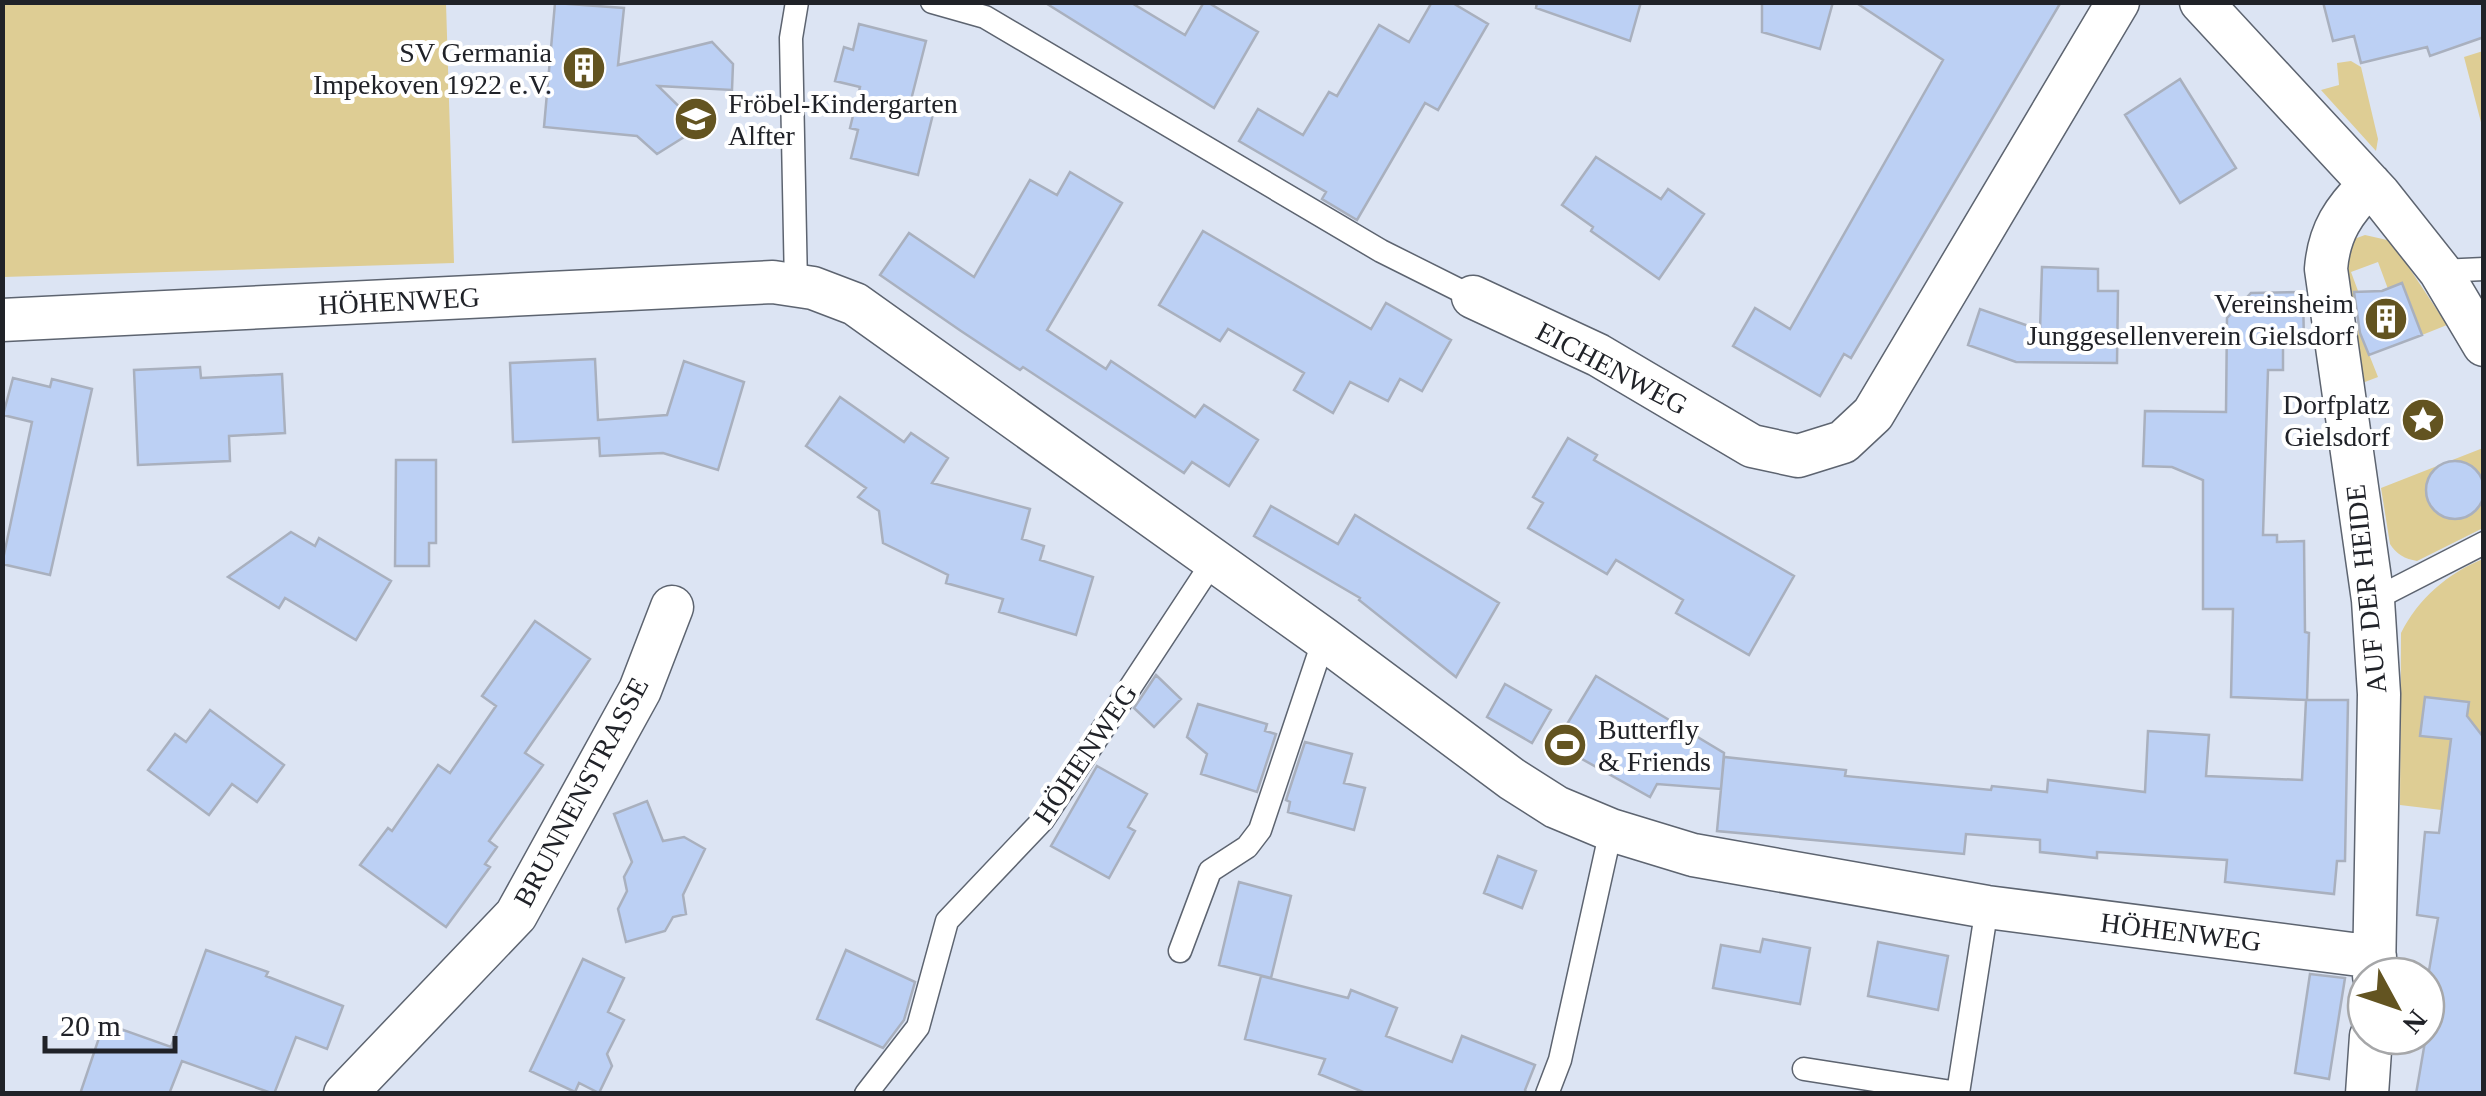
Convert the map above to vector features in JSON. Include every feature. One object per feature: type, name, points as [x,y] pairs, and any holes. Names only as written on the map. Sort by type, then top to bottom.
[{"type":"street","name":"EICHENWEG","points":[[1473,298],[1598,356],[1752,446],[1798,456],[1843,442],[1873,414],[2118,2]]},
{"type":"street","points":[[2203,3],[2370,184],[2440,271],[2484,345]]},
{"type":"street","name":"AUF DER HEIDE","points":[[2370,184],[2337,223],[2326,269],[2373,600],[2379,694],[2375,956]]},
{"type":"street","name":"HÖHENWEG","points":[[2,320],[773,282],[813,288],[855,304],[1556,807],[1611,830],[1693,856],[1987,907],[2346,962]]},
{"type":"street","name":"BRUNNENSTRASSE","points":[[345,1094],[516,914],[640,690],[672,607]]},
{"type":"street","points":[[2367,1094],[2369,1056]]},
{"type":"lane","points":[[796,286],[791,38],[797,2]]},
{"type":"lane","name":"EICHENWEG","points":[[932,2],[985,17],[1381,251],[1473,298]]},
{"type":"lane","points":[[2440,271],[2484,269]]},
{"type":"lane","points":[[2373,600],[2484,544]]},
{"type":"lane","name":"HÖHENWEG","points":[[866,1094],[918,1027],[947,921],[1044,820],[1214,560]]},
{"type":"lane","points":[[1180,951],[1210,871],[1248,846],[1260,830],[1324,639]]},
{"type":"lane","points":[[1546,1094],[1560,1060],[1611,830]]},
{"type":"lane","points":[[1804,1069],[1958,1094],[1987,907]]},
{"type":"shaded area","points":[[2,3],[446,3],[454,263],[3,277]]},
{"type":"shaded area","points":[[2484,51],[2483,130],[2464,57]]},
{"type":"shaded area","points":[[2351,61],[2361,67],[2378,139],[2376,151],[2321,90],[2339,85],[2337,63]]},
{"type":"shaded area","points":[[2365,235],[2387,240],[2396,248],[2447,325],[2422,335],[2402,283],[2388,289],[2378,262],[2351,272],[2361,299],[2349,304],[2378,377],[2357,385],[2341,256],[2354,239]]},
{"type":"shaded area","points":[[2483,448],[2483,528],[2417,561],[2398,553],[2390,544],[2381,488]]},
{"type":"shaded area","points":[[2483,559],[2483,815],[2400,805],[2401,633],[2435,588]]},
{"type":"building","points":[[1044,2],[1130,2],[1185,35],[1207,2],[1258,32],[1214,108]]},
{"type":"building","points":[[1432,2],[1451,2],[1488,24],[1438,110],[1425,103],[1357,220],[1322,199],[1326,192],[1239,141],[1258,109],[1303,135],[1329,92],[1337,96],[1379,25],[1409,42]]},
{"type":"building","points":[[1537,2],[1641,2],[1630,41],[1536,8]]},
{"type":"building","points":[[1762,2],[1833,2],[1820,49],[1762,32]]},
{"type":"building","points":[[1855,2],[2061,2],[1851,358],[1844,354],[1820,396],[1733,346],[1755,308],[1790,329],[1943,60]]},
{"type":"building","points":[[2323,2],[2484,2],[2484,37],[2430,56],[2427,47],[2361,63],[2354,36],[2333,41]]},
{"type":"building","points":[[555,3],[624,8],[618,65],[712,42],[733,64],[732,90],[658,86],[700,127],[657,154],[637,136],[544,127]]},
{"type":"building","points":[[859,24],[926,41],[911,100],[935,106],[918,175],[851,158],[858,130],[850,128],[860,87],[835,81],[844,47],[853,50]]},
{"type":"building","points":[[2180,79],[2236,168],[2180,203],[2125,115]]},
{"type":"building","points":[[1596,157],[1661,199],[1668,189],[1704,214],[1659,279],[1591,231],[1593,227],[1562,205]]},
{"type":"building","points":[[1070,172],[1122,203],[1047,330],[1106,369],[1111,361],[1195,417],[1204,405],[1258,440],[1229,486],[1192,462],[1184,473],[1023,367],[1020,370],[880,275],[909,233],[974,277],[1030,180],[1057,195]]},
{"type":"building","points":[[1203,231],[1371,329],[1386,303],[1451,340],[1422,391],[1400,379],[1388,401],[1350,382],[1333,413],[1294,390],[1304,373],[1228,329],[1220,341],[1159,305]]},
{"type":"building","points":[[2042,267],[2098,269],[2098,291],[2118,291],[2117,363],[2016,362],[1968,345],[1980,309],[2040,330]]},
{"type":"building","name":"Vereinsheim Junggesellenverein Gielsdorf","points":[[2402,283],[2422,335],[2369,355],[2360,333],[2354,292],[2382,291]]},
{"type":"building","points":[[2303,292],[2304,345],[2283,344],[2283,370],[2268,370],[2263,535],[2277,535],[2277,542],[2304,541],[2305,632],[2309,633],[2307,700],[2231,697],[2233,609],[2203,609],[2203,480],[2172,467],[2143,466],[2145,411],[2226,412],[2227,318],[2251,293]]},
{"type":"building","points":[[595,359],[598,420],[667,415],[684,361],[744,382],[718,470],[663,453],[600,456],[599,438],[513,442],[510,363]]},
{"type":"building","points":[[200,367],[201,378],[282,374],[285,433],[229,436],[230,461],[138,465],[134,370]]},
{"type":"building","points":[[13,378],[50,387],[52,379],[92,389],[50,575],[2,564],[32,422],[3,415]]},
{"type":"building","points":[[840,397],[904,442],[911,433],[948,458],[932,483],[1030,509],[1022,539],[1044,546],[1040,560],[1093,577],[1076,635],[999,612],[1003,599],[946,583],[948,575],[883,543],[879,511],[858,497],[866,488],[806,446]]},
{"type":"building","points":[[1568,438],[1597,455],[1594,460],[1794,576],[1749,655],[1676,613],[1683,600],[1616,560],[1607,574],[1528,528],[1543,503],[1533,497]]},
{"type":"building","points":[[396,460],[436,460],[436,543],[429,543],[429,566],[395,566]]},
{"type":"building","points":[[2455,461],[2475,470],[2484,490],[2475,510],[2455,519],[2435,510],[2426,490],[2435,470]]},
{"type":"building","points":[[1271,506],[1338,544],[1355,515],[1499,603],[1456,677],[1360,598],[1254,536]]},
{"type":"building","points":[[291,532],[315,546],[319,538],[391,581],[356,640],[285,598],[279,608],[228,577]]},
{"type":"building","points":[[535,621],[590,659],[525,753],[543,765],[489,841],[497,847],[485,864],[490,867],[446,927],[360,865],[388,828],[392,831],[438,765],[450,773],[496,706],[482,696]]},
{"type":"building","points":[[1156,675],[1181,699],[1154,727],[1134,708]]},
{"type":"building","points":[[1596,676],[1724,753],[1721,789],[1657,784],[1650,797],[1555,744]]},
{"type":"building","points":[[1505,684],[1551,710],[1532,743],[1487,717]]},
{"type":"building","points":[[2425,697],[2469,702],[2467,716],[2484,738],[2484,1094],[2416,1094],[2423,1056],[2446,1056],[2446,956],[2431,956],[2438,918],[2417,915],[2425,832],[2439,833],[2451,739],[2420,736]]},
{"type":"building","points":[[2306,700],[2348,700],[2345,861],[2337,861],[2334,894],[2225,882],[2227,860],[2097,852],[2097,858],[2040,852],[2040,840],[1966,834],[1964,854],[1717,831],[1724,757],[1846,770],[1845,776],[1991,790],[1992,786],[2047,792],[2048,780],[2145,792],[2148,731],[2209,735],[2206,776],[2302,780]]},
{"type":"building","points":[[1198,704],[1267,724],[1265,731],[1276,734],[1257,792],[1201,774],[1207,754],[1187,737]]},
{"type":"building","points":[[210,710],[284,765],[257,802],[232,784],[209,815],[148,770],[175,734],[186,742]]},
{"type":"building","points":[[1305,742],[1352,754],[1344,783],[1365,788],[1354,830],[1288,812],[1290,802],[1286,800]]},
{"type":"building","points":[[1097,766],[1147,794],[1128,827],[1135,831],[1109,878],[1051,846]]},
{"type":"building","points":[[647,801],[663,841],[684,837],[705,849],[683,895],[686,914],[673,917],[665,931],[626,942],[618,909],[627,891],[624,877],[632,862],[614,814]]},
{"type":"building","points":[[1498,856],[1536,871],[1522,908],[1484,893]]},
{"type":"building","points":[[1239,882],[1291,896],[1271,978],[1219,965]]},
{"type":"building","points":[[1763,939],[1810,948],[1800,1004],[1713,988],[1721,945],[1760,952]]},
{"type":"building","points":[[1878,942],[1948,956],[1938,1010],[1868,996]]},
{"type":"building","points":[[206,950],[268,972],[266,976],[343,1006],[327,1049],[296,1037],[274,1094],[182,1061],[169,1094],[80,1094],[104,1023],[171,1047]]},
{"type":"building","points":[[846,950],[915,982],[904,1020],[883,1048],[817,1019]]},
{"type":"building","points":[[583,959],[624,978],[608,1012],[624,1020],[607,1054],[612,1066],[599,1093],[579,1083],[575,1092],[530,1071]]},
{"type":"building","points":[[2310,974],[2345,978],[2329,1079],[2295,1073]]},
{"type":"building","points":[[1261,976],[1348,998],[1351,990],[1397,1008],[1386,1036],[1452,1062],[1462,1036],[1535,1065],[1527,1094],[1368,1094],[1319,1074],[1325,1059],[1245,1039]]},
{"type":"place","name":"SV Germania Impekoven 1922 e.V.","points":[[584,68]]},
{"type":"place","name":"Fröbel-Kindergarten Alfter","points":[[696,119]]},
{"type":"place","name":"Vereinsheim Junggesellenverein Gielsdorf","points":[[2386,319]]},
{"type":"place","name":"Dorfplatz Gielsdorf","points":[[2423,420]]},
{"type":"place","name":"Butterfly & Friends","points":[[1565,745]]}]
